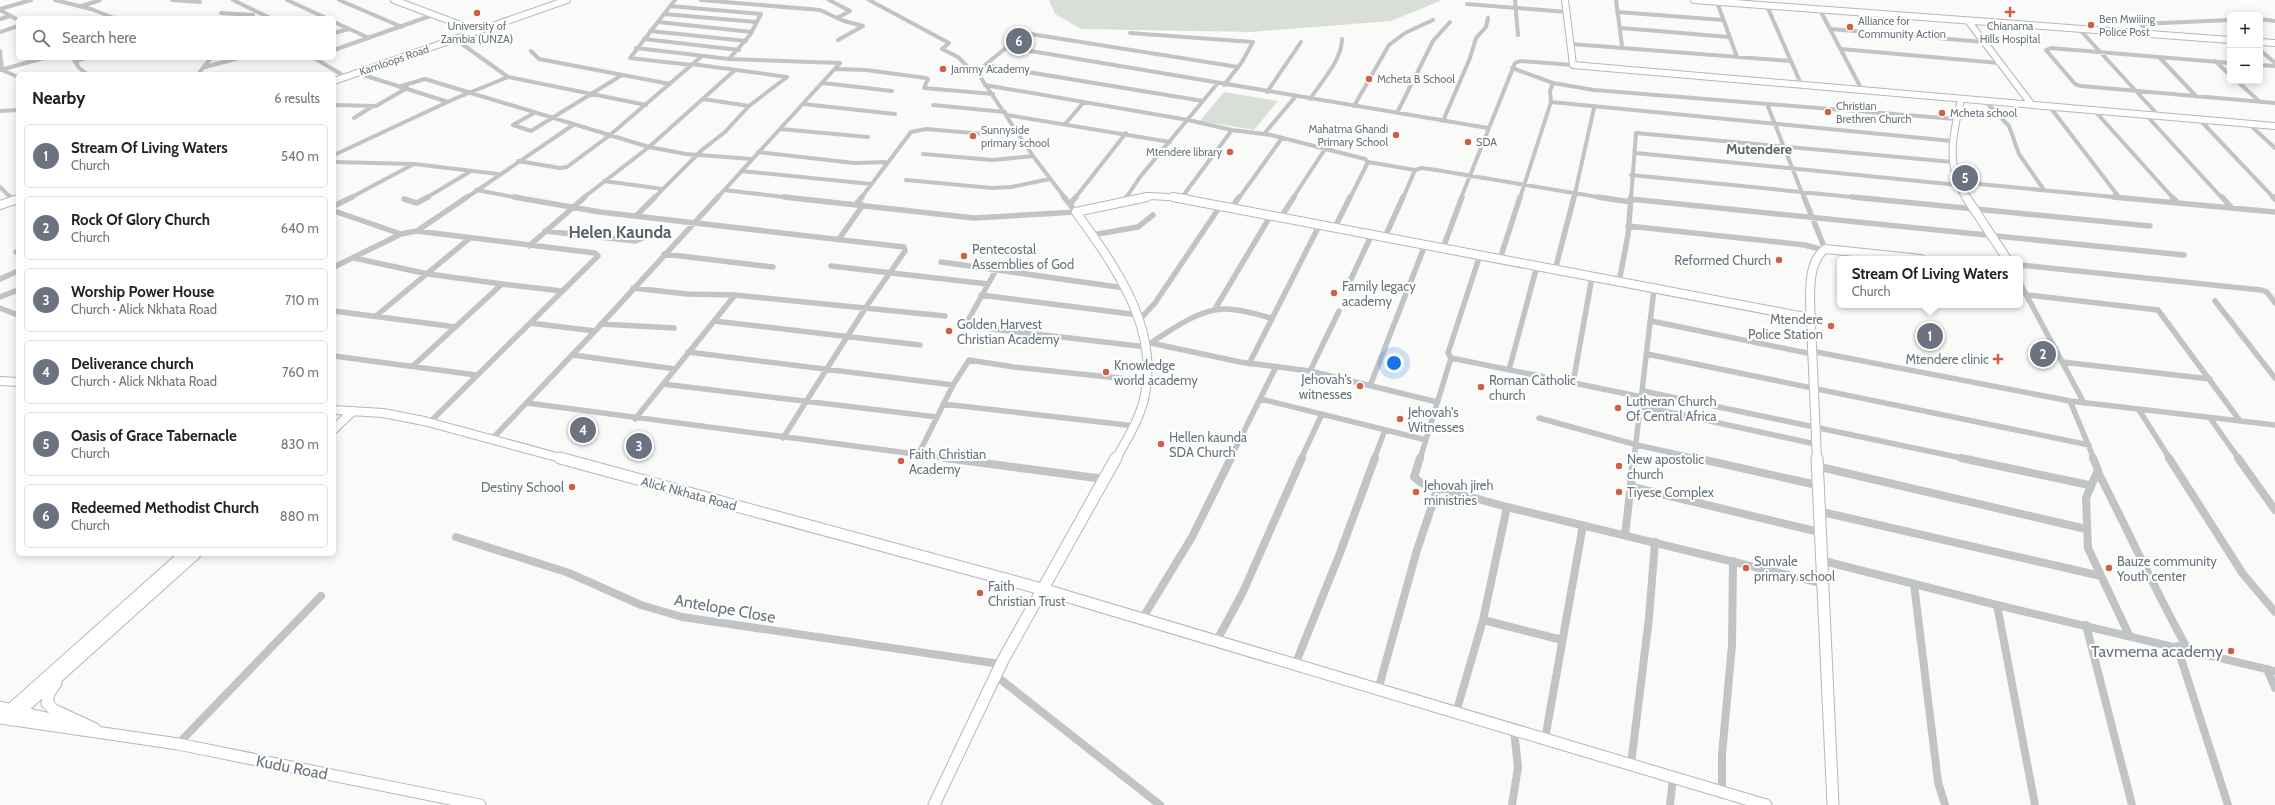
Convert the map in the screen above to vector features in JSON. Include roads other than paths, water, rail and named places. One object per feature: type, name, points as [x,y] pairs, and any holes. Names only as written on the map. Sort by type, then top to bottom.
[{"type":"main road","points":[[394,0],[477,31]]},
{"type":"main road","name":"Kamloops Road","points":[[336,79],[568,0]]},
{"type":"main road","points":[[1565,0],[1573,65],[2275,126]]},
{"type":"main road","points":[[1694,0],[1969,22],[2227,40]]},
{"type":"main road","points":[[1969,22],[2032,105]]},
{"type":"main road","points":[[459,25],[472,27],[498,24]]},
{"type":"main road","points":[[445,42],[453,39],[463,31],[463,28],[459,25]]},
{"type":"main road","points":[[2263,42],[2275,43]]},
{"type":"main road","points":[[1961,99],[1952,141],[1953,162],[1958,183],[2005,256]]},
{"type":"main road","points":[[934,805],[967,730],[994,675],[1135,426],[1143,404],[1147,381],[1148,343],[1140,317],[1126,288],[1076,212],[1157,195],[1182,197],[1810,318]]},
{"type":"main road","points":[[0,205],[16,201]]},
{"type":"main road","points":[[1833,805],[1821,583],[1810,318],[1812,270],[1819,253],[1824,249],[1892,256]]},
{"type":"main road","points":[[0,381],[16,382]]},
{"type":"main road","name":"Alick Nkhata Road","points":[[336,410],[392,414],[429,423],[1042,589],[1766,805]]},
{"type":"main road","points":[[336,421],[350,411]]},
{"type":"main road","points":[[336,427],[350,411]]},
{"type":"main road","points":[[7,714],[183,556]]},
{"type":"main road","points":[[7,714],[62,673],[193,556]]},
{"type":"main road","points":[[62,673],[49,693],[47,703],[54,710],[103,733]]},
{"type":"main road","name":"Kudu Road","points":[[7,714],[103,733],[178,744],[480,805]]},
{"type":"street","points":[[0,9],[31,0]]},
{"type":"street","points":[[54,0],[82,6],[109,16]]},
{"type":"street","points":[[82,6],[100,0]]},
{"type":"street","points":[[172,0],[200,2]]},
{"type":"street","points":[[233,0],[266,16]]},
{"type":"street","points":[[287,0],[322,16]]},
{"type":"street","points":[[339,0],[402,27]]},
{"type":"street","points":[[636,216],[698,155],[721,136],[749,106],[787,77],[630,58],[636,48],[675,0]]},
{"type":"street","points":[[701,0],[820,10],[837,18],[863,26],[838,40]]},
{"type":"street","points":[[766,6],[770,0]]},
{"type":"street","points":[[829,0],[850,11],[837,18]]},
{"type":"street","points":[[869,0],[949,43],[942,49],[958,57],[971,70],[980,74],[1033,156],[1076,212]]},
{"type":"street","points":[[1515,0],[1518,35]]},
{"type":"street","points":[[1616,0],[1621,28],[1622,46]]},
{"type":"street","points":[[1718,2],[1737,57]]},
{"type":"street","points":[[1467,4],[1567,12]]},
{"type":"street","points":[[670,6],[761,14],[746,41],[730,59]]},
{"type":"street","points":[[1767,6],[1801,84]]},
{"type":"street","points":[[0,9],[16,19]]},
{"type":"street","points":[[1820,10],[1862,90]]},
{"type":"street","points":[[221,13],[253,15],[258,12]]},
{"type":"street","points":[[1617,12],[1723,20]]},
{"type":"street","points":[[664,14],[756,22]]},
{"type":"street","points":[[336,49],[433,15]]},
{"type":"street","points":[[0,19],[10,16]]},
{"type":"street","points":[[1443,121],[1470,58],[1476,38],[1486,27],[1488,18]]},
{"type":"street","points":[[2263,19],[2275,21]]},
{"type":"street","points":[[1354,106],[1389,45],[1405,33],[1433,20]]},
{"type":"street","points":[[2148,34],[2141,24],[2227,20]]},
{"type":"street","points":[[336,22],[369,38]]},
{"type":"street","points":[[658,22],[752,32]]},
{"type":"street","points":[[1397,113],[1433,41],[1450,22]]},
{"type":"street","points":[[0,32],[16,27]]},
{"type":"street","points":[[336,33],[349,28]]},
{"type":"street","points":[[1621,28],[1729,37]]},
{"type":"street","points":[[1831,29],[1984,42]]},
{"type":"street","points":[[2080,30],[2158,115]]},
{"type":"street","points":[[650,31],[746,41]]},
{"type":"street","points":[[980,74],[985,65],[1007,47],[1018,32],[1238,67]]},
{"type":"street","points":[[1130,33],[1253,42],[1238,67],[1224,85]]},
{"type":"street","points":[[1310,99],[1338,55],[1343,42],[1342,38]]},
{"type":"street","points":[[455,39],[488,60],[508,77],[646,105]]},
{"type":"street","points":[[644,39],[739,50]]},
{"type":"street","points":[[1267,92],[1301,42]]},
{"type":"street","points":[[1571,44],[1622,46],[1790,61]]},
{"type":"street","points":[[1007,47],[1294,97],[1488,128]]},
{"type":"street","points":[[492,440],[573,355],[840,63],[730,59],[636,48]]},
{"type":"street","points":[[2227,63],[2051,48],[2046,50],[2075,84],[2087,87],[2275,103]]},
{"type":"street","points":[[1841,49],[1999,63]]},
{"type":"street","points":[[0,51],[2,56],[1,70]]},
{"type":"street","points":[[531,51],[539,58],[670,84]]},
{"type":"street","points":[[2263,53],[2275,63]]},
{"type":"street","points":[[518,161],[565,168],[610,135],[702,56]]},
{"type":"street","points":[[2159,57],[2197,97]]},
{"type":"street","points":[[1,70],[37,60]]},
{"type":"street","points":[[74,60],[85,72]]},
{"type":"street","points":[[200,72],[210,60]]},
{"type":"street","points":[[205,67],[231,60]]},
{"type":"street","points":[[318,60],[346,76]]},
{"type":"street","points":[[1443,248],[1469,175],[1512,68],[1517,62],[1520,61],[1573,65]]},
{"type":"street","points":[[2215,61],[2227,72]]},
{"type":"street","points":[[985,65],[1203,101]]},
{"type":"street","points":[[2263,65],[2275,66]]},
{"type":"street","points":[[835,68],[926,78],[928,79],[924,88],[992,94]]},
{"type":"street","points":[[1512,68],[1553,83],[1594,90],[1956,119]]},
{"type":"street","points":[[1,70],[16,76]]},
{"type":"street","points":[[529,246],[570,208],[649,147],[735,70]]},
{"type":"street","points":[[357,73],[448,102]]},
{"type":"street","points":[[534,113],[513,125],[531,131],[554,119],[590,94],[622,75]]},
{"type":"street","points":[[336,154],[448,102],[473,93],[508,77]]},
{"type":"street","points":[[401,86],[425,79],[649,147],[698,155],[752,159]]},
{"type":"street","points":[[823,83],[892,91]]},
{"type":"street","points":[[1500,259],[1551,102],[1550,91],[1553,83]]},
{"type":"street","points":[[1124,201],[1217,84]]},
{"type":"street","points":[[2240,84],[2260,102]]},
{"type":"street","points":[[986,85],[1188,120],[1232,130],[1264,134],[1365,159],[1368,162],[1415,170],[1422,168],[1469,175],[1574,194],[1630,201],[2184,255]]},
{"type":"street","points":[[354,118],[407,88]]},
{"type":"street","points":[[1264,134],[1294,97]]},
{"type":"street","points":[[703,99],[749,106]]},
{"type":"street","points":[[1985,101],[2009,126],[2019,154],[2044,190]]},
{"type":"street","points":[[1066,123],[1084,102]]},
{"type":"street","points":[[1551,102],[1594,108],[1952,141]]},
{"type":"street","points":[[803,104],[895,114]]},
{"type":"street","points":[[1628,226],[1824,249],[1804,192],[1767,104]]},
{"type":"street","points":[[336,106],[373,106]]},
{"type":"street","points":[[933,106],[1006,113],[1126,133],[1170,142]]},
{"type":"street","points":[[2050,106],[2119,197]]},
{"type":"street","points":[[1555,270],[1571,212],[1594,108]]},
{"type":"street","points":[[0,111],[16,110]]},
{"type":"street","points":[[2094,110],[2177,202]]},
{"type":"street","points":[[2146,114],[2232,208]]},
{"type":"street","points":[[2199,119],[2275,199]]},
{"type":"street","points":[[2249,124],[2275,148]]},
{"type":"street","points":[[417,231],[498,174],[573,125]]},
{"type":"street","points":[[780,129],[868,137]]},
{"type":"street","points":[[856,204],[908,134],[915,130],[1019,133]]},
{"type":"street","points":[[1182,197],[1232,130]]},
{"type":"street","points":[[1070,204],[1126,133]]},
{"type":"street","points":[[1619,282],[1628,226],[1631,175],[1636,153],[1636,133],[1953,162]]},
{"type":"street","points":[[1232,207],[1282,138]]},
{"type":"street","points":[[1281,217],[1325,149]]},
{"type":"street","points":[[758,152],[854,163],[888,162]]},
{"type":"street","points":[[1636,153],[2275,212]]},
{"type":"street","points":[[923,154],[993,160],[1033,156]]},
{"type":"street","points":[[336,162],[357,164],[414,164],[498,174]]},
{"type":"street","points":[[1335,227],[1368,162]]},
{"type":"street","points":[[336,205],[414,164]]},
{"type":"street","points":[[1385,237],[1415,170]]},
{"type":"street","points":[[404,200],[417,203],[471,171]]},
{"type":"street","points":[[742,171],[871,184]]},
{"type":"street","points":[[1631,175],[2150,226]]},
{"type":"street","points":[[906,180],[992,188],[1011,187],[1050,179]]},
{"type":"street","points":[[604,181],[663,189]]},
{"type":"street","points":[[0,188],[16,201]]},
{"type":"street","points":[[476,190],[570,208],[904,247],[905,251],[866,307],[783,438]]},
{"type":"street","points":[[724,190],[974,218],[1076,212]]},
{"type":"street","points":[[839,239],[864,205]]},
{"type":"street","points":[[981,295],[1140,317],[1155,303],[1221,205]]},
{"type":"street","points":[[336,212],[344,216],[401,234]]},
{"type":"street","points":[[1092,235],[1138,227],[1153,215]]},
{"type":"street","points":[[1215,309],[1271,215]]},
{"type":"street","points":[[1249,364],[1320,224]]},
{"type":"street","points":[[336,266],[401,234],[417,231],[597,255],[429,423]]},
{"type":"street","points":[[545,231],[635,240],[644,239],[655,233]]},
{"type":"street","points":[[1351,279],[1372,234]]},
{"type":"street","points":[[376,316],[470,238]]},
{"type":"street","points":[[1370,386],[1425,245]]},
{"type":"street","points":[[664,254],[773,267]]},
{"type":"street","points":[[1480,255],[1448,353],[1451,358],[1414,477],[1421,483],[1507,506],[1821,583]]},
{"type":"street","points":[[354,258],[428,274],[562,291]]},
{"type":"street","points":[[941,262],[1126,288]]},
{"type":"street","points":[[2023,265],[2261,290],[2266,292],[2275,302]]},
{"type":"street","points":[[831,266],[988,284]]},
{"type":"street","points":[[1509,370],[1537,266]]},
{"type":"street","points":[[996,270],[981,295],[966,324],[967,326],[1148,343],[1249,364],[1310,371],[1437,402]]},
{"type":"street","points":[[0,279],[16,272]]},
{"type":"street","points":[[1573,383],[1592,277]]},
{"type":"street","points":[[413,366],[502,284]]},
{"type":"street","points":[[633,288],[686,294],[735,295],[946,316]]},
{"type":"street","points":[[2023,288],[2084,403]]},
{"type":"street","points":[[1625,535],[1632,488],[1654,289]]},
{"type":"street","points":[[0,297],[16,291]]},
{"type":"street","points":[[635,419],[735,295]]},
{"type":"street","points":[[2027,295],[2158,310],[2240,421]]},
{"type":"street","points":[[2214,301],[2275,378]]},
{"type":"street","points":[[0,308],[16,314]]},
{"type":"street","points":[[1148,343],[1215,309],[1227,309],[1271,318]]},
{"type":"street","points":[[336,311],[456,326]]},
{"type":"street","points":[[1310,371],[1338,311]]},
{"type":"street","points":[[714,321],[920,345]]},
{"type":"street","points":[[1651,321],[1812,353],[2070,401],[2275,425]]},
{"type":"street","points":[[530,323],[595,331]]},
{"type":"street","points":[[601,324],[674,328]]},
{"type":"street","points":[[688,352],[953,385]]},
{"type":"street","points":[[1647,354],[2089,445]]},
{"type":"street","points":[[573,355],[675,369]]},
{"type":"street","points":[[336,357],[476,375]]},
{"type":"street","points":[[1451,358],[1573,383],[1642,394],[1815,426],[2089,485]]},
{"type":"street","points":[[918,456],[953,385],[966,362],[972,360],[1014,367],[1147,381]]},
{"type":"street","points":[[2062,362],[2210,379]]},
{"type":"street","points":[[1142,619],[1192,537],[1276,367]]},
{"type":"street","points":[[663,384],[807,400],[937,417]]},
{"type":"street","points":[[1261,399],[1426,440]]},
{"type":"street","points":[[2070,401],[2089,445],[2098,472],[2134,543],[2153,587],[2187,648]]},
{"type":"street","points":[[527,403],[635,419],[1104,480]]},
{"type":"street","points":[[943,404],[1135,426]]},
{"type":"street","points":[[1641,406],[1815,444]]},
{"type":"street","points":[[2139,410],[2243,574],[2275,612]]},
{"type":"street","points":[[1216,642],[1243,592],[1271,525],[1322,414]]},
{"type":"street","points":[[1539,418],[1637,445],[1817,485]]},
{"type":"street","points":[[2210,418],[2275,510]]},
{"type":"street","points":[[1295,665],[1340,553],[1385,430]]},
{"type":"street","points":[[1816,466],[2086,529]]},
{"type":"street","points":[[2098,472],[2095,480],[2089,485],[2086,498],[2086,529],[2088,548],[2129,634]]},
{"type":"street","points":[[1378,690],[1417,550],[1438,488]]},
{"type":"street","points":[[1632,488],[1819,532]]},
{"type":"street","points":[[1456,713],[1483,620],[1507,506]]},
{"type":"street","points":[[1818,511],[2101,576]]},
{"type":"street","points":[[1545,739],[1583,524]]},
{"type":"street","name":"Antelope Close","points":[[456,536],[569,573],[641,605],[682,617],[1000,664]]},
{"type":"street","points":[[1631,764],[1649,618],[1655,542]]},
{"type":"street","points":[[1820,560],[1997,605],[2129,634],[2271,670],[2275,688]]},
{"type":"street","points":[[1722,792],[1722,755],[1732,645],[1733,561]]},
{"type":"street","points":[[1914,584],[1938,782],[1945,805]]},
{"type":"street","points":[[178,744],[321,596]]},
{"type":"street","points":[[1997,605],[2035,805]]},
{"type":"street","points":[[1483,620],[1562,640]]},
{"type":"street","points":[[2086,625],[2132,805]]},
{"type":"street","points":[[2177,646],[2228,805]]},
{"type":"street","points":[[994,675],[1010,686],[1160,805]]},
{"type":"street","points":[[1512,805],[1519,771],[1518,750],[1514,730]]},
{"type":"street","points":[[1670,805],[1673,777]]},
{"type":"place","name":"Chianama Hills Hospital","points":[[2010,12]]},
{"type":"place","name":"University of Zambia (UNZA)","points":[[477,13]]},
{"type":"place","name":"Ben Mwiiing Police Post","points":[[2091,25]]},
{"type":"place","name":"Alliance for Community Action","points":[[1850,27]]},
{"type":"place","name":"Redeemed Methodist Church","points":[[1019,41]]},
{"type":"place","name":"Jammy Academy","points":[[943,69]]},
{"type":"place","name":"Mcheta B School","points":[[1369,79]]},
{"type":"place","name":"Christian Brethren Church","points":[[1828,112]]},
{"type":"place","name":"Mcheta school","points":[[1942,113]]},
{"type":"place","name":"Mahatma Ghandi Primary School","points":[[1396,135]]},
{"type":"place","name":"Sunnyside primary school","points":[[973,136]]},
{"type":"place","name":"SDA","points":[[1468,142]]},
{"type":"place","name":"Mtendere library","points":[[1230,152]]},
{"type":"place","name":"Oasis of Grace Tabernacle","points":[[1965,178]]},
{"type":"place","name":"Pentecostal Assemblies of God","points":[[964,256]]},
{"type":"place","name":"Reformed Church","points":[[1779,260]]},
{"type":"place","name":"Family legacy academy","points":[[1334,293]]},
{"type":"place","name":"Mtendere Police Station","points":[[1831,326]]},
{"type":"place","name":"Golden Harvest Christian Academy","points":[[949,331]]},
{"type":"place","name":"Stream Of Living Waters","points":[[1930,336]]},
{"type":"place","name":"Rock Of Glory Church","points":[[2043,354]]},
{"type":"place","name":"Mtendere clinic","points":[[1998,359]]},
{"type":"place","name":"Knowledge world academy","points":[[1106,372]]},
{"type":"place","name":"Jehovah's witnesses","points":[[1360,386]]},
{"type":"place","name":"Roman Catholic church","points":[[1481,387]]},
{"type":"place","name":"Lutheran Church Of Central Africa","points":[[1618,408]]},
{"type":"place","name":"Jehovah's Witnesses","points":[[1400,419]]},
{"type":"place","name":"Deliverance church","points":[[583,430]]},
{"type":"place","name":"Hellen kaunda SDA Church","points":[[1161,444]]},
{"type":"place","name":"Worship Power House","points":[[639,446]]},
{"type":"place","name":"Faith Christian Academy","points":[[901,461]]},
{"type":"place","name":"New apostolic church","points":[[1619,466]]},
{"type":"place","name":"Destiny School","points":[[572,487]]},
{"type":"place","name":"Jehovah jireh ministries","points":[[1416,492]]},
{"type":"place","name":"Tiyese Complex","points":[[1619,492]]},
{"type":"place","name":"Sunvale primary school","points":[[1746,568]]},
{"type":"place","name":"Bauze community Youth center","points":[[2109,568]]},
{"type":"place","name":"Faith Christian Trust","points":[[980,593]]},
{"type":"place","name":"Tavmema academy","points":[[2231,651]]},
{"type":"district","name":"Mutendere","points":[[1759,149]]},
{"type":"district","name":"Helen Kaunda","points":[[620,232]]}]
